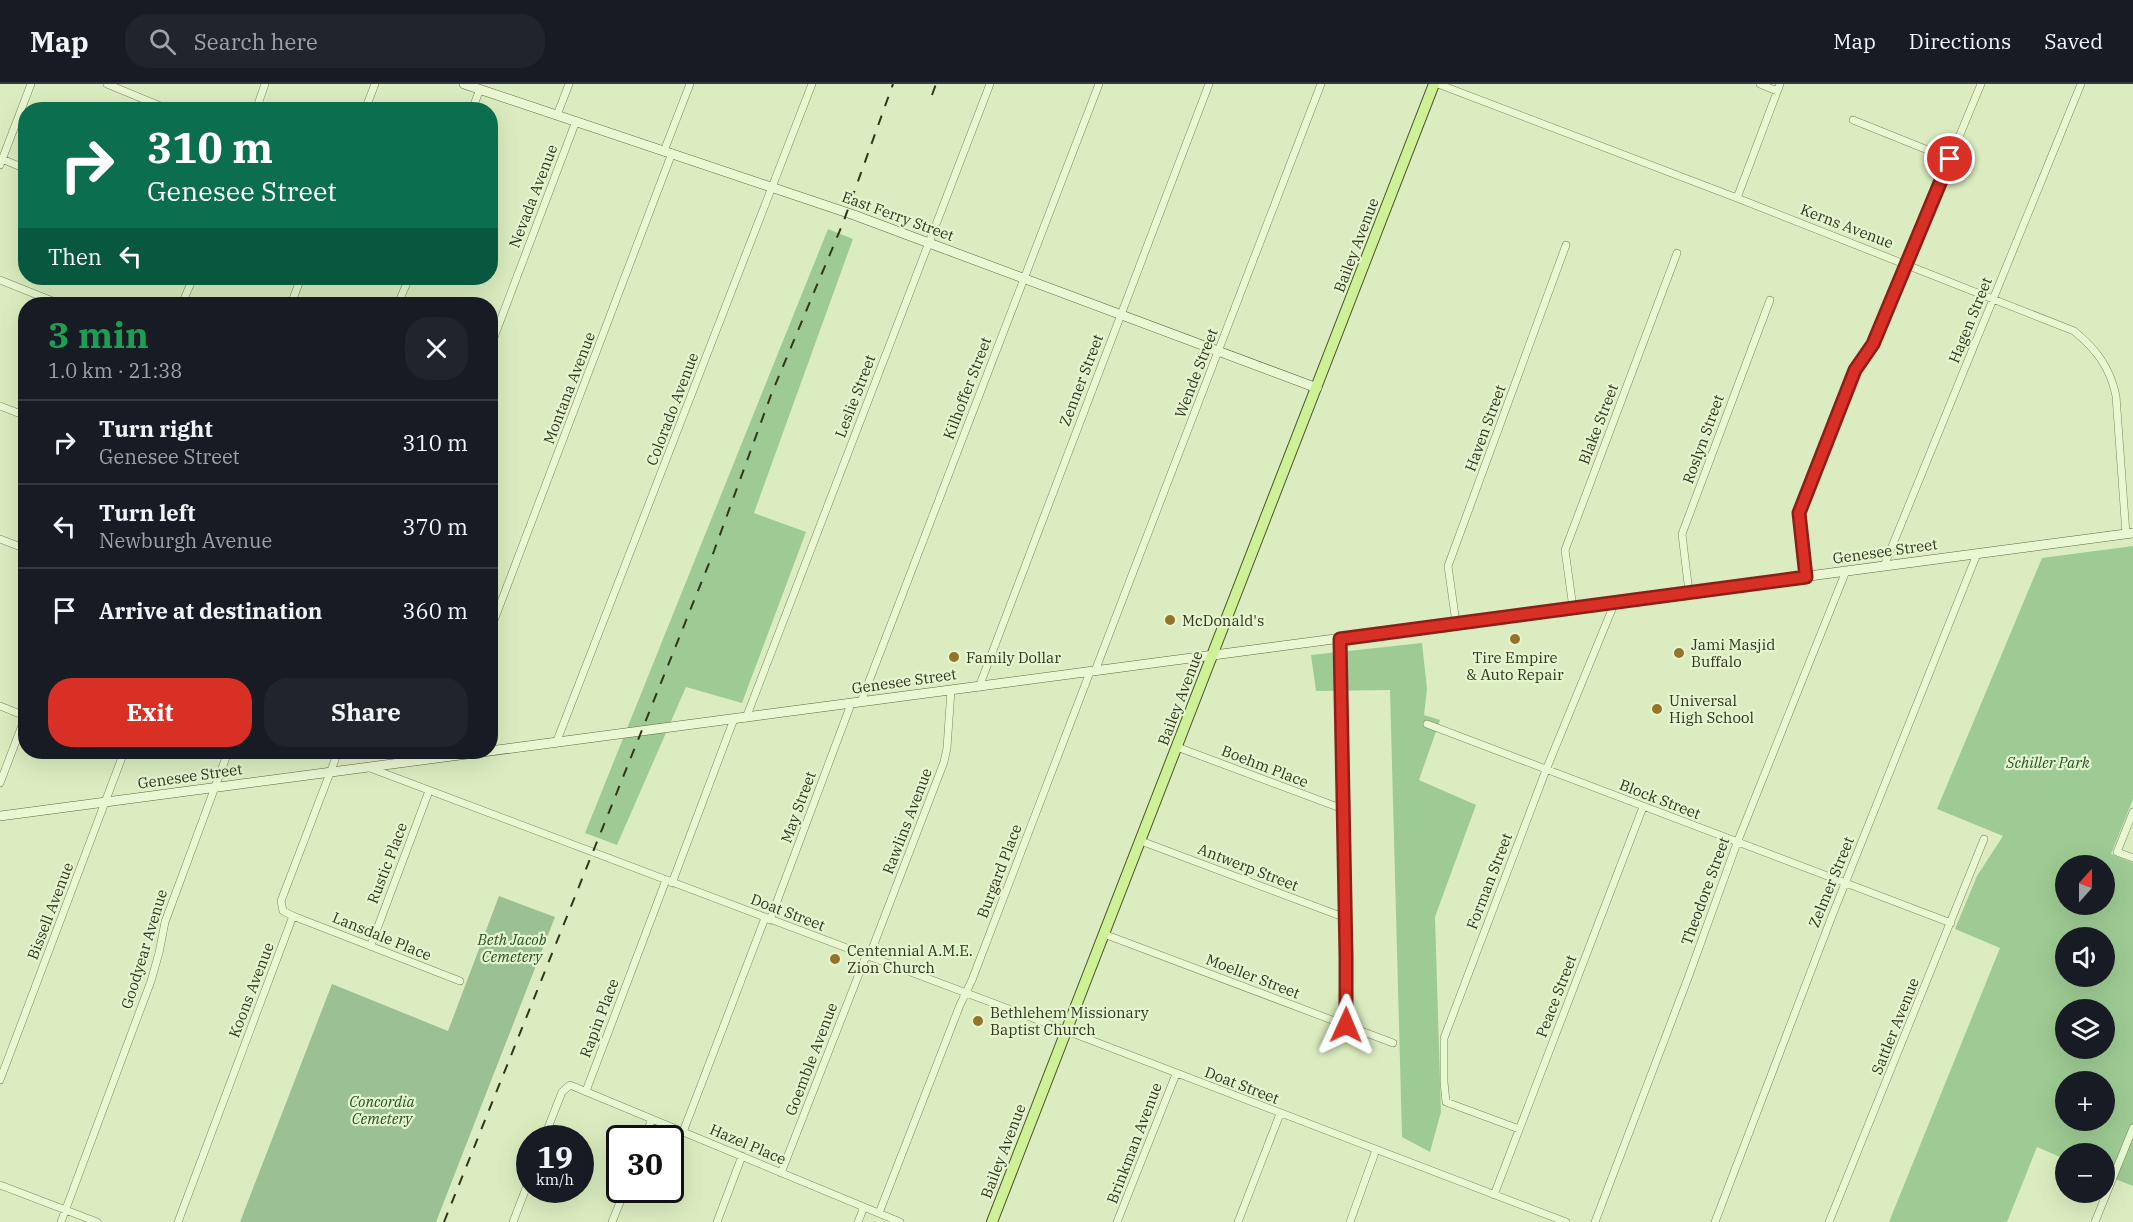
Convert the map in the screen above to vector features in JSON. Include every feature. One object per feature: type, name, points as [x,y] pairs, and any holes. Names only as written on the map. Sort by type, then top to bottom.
[{"type":"main road","name":"East Ferry Street","points":[[464,84],[774,187],[1317,388]]},
{"type":"main road","name":"Bailey Avenue","points":[[992,1222],[1436,84]]},
{"type":"main road","name":"Genesee Street","points":[[498,749],[2130,533]]},
{"type":"main road","name":"Genesee Street","points":[[0,816],[370,768],[421,759]]},
{"type":"street","points":[[24,102],[31,84]]},
{"type":"street","points":[[107,84],[151,102]]},
{"type":"street","points":[[259,102],[265,84]]},
{"type":"street","points":[[368,102],[375,84]]},
{"type":"street","points":[[557,115],[569,84]]},
{"type":"street","name":"Montana Avenue","points":[[498,609],[668,152],[690,84]]},
{"type":"street","name":"Colorado Avenue","points":[[556,743],[774,187],[812,84]]},
{"type":"street","name":"Leslie Street","points":[[746,718],[990,84]]},
{"type":"street","name":"Kilhoffer Street","points":[[861,702],[1099,84]]},
{"type":"street","name":"Zenner Street","points":[[980,687],[1209,84]]},
{"type":"street","name":"Wende Street","points":[[1093,672],[1321,84]]},
{"type":"street","name":"Kerns Avenue","points":[[1436,84],[1737,198],[2074,331],[2097,352],[2106,366],[2116,396],[2130,533]]},
{"type":"street","points":[[1737,198],[1778,87],[1760,84]]},
{"type":"street","points":[[1806,577],[1799,513],[1855,370],[1873,344],[1981,84]]},
{"type":"street","name":"Hagen Street","points":[[1884,566],[2081,84]]},
{"type":"street","points":[[475,102],[480,89]]},
{"type":"street","points":[[18,118],[1,162],[18,167]]},
{"type":"street","points":[[1853,120],[1950,159]]},
{"type":"street","name":"Nevada Avenue","points":[[498,327],[576,121]]},
{"type":"street","name":"Haven Street","points":[[1456,623],[1448,566],[1566,245]]},
{"type":"street","name":"Blake Street","points":[[1573,608],[1565,550],[1677,253]]},
{"type":"street","points":[[0,280],[42,297]]},
{"type":"street","name":"Roslyn Street","points":[[1689,592],[1682,534],[1770,300]]},
{"type":"street","points":[[0,406],[18,413]]},
{"type":"street","points":[[0,539],[18,546]]},
{"type":"street","name":"Zelmer Street","points":[[1715,1222],[1846,883],[1977,554]]},
{"type":"street","name":"Theodore Street","points":[[1595,1222],[1737,843],[1846,571]]},
{"type":"street","name":"Forman Street","points":[[1520,1129],[1446,1102],[1444,1038],[1546,770],[1615,602]]},
{"type":"street","points":[[1340,639],[1346,1025]]},
{"type":"street","name":"Burgard Place","points":[[879,1213],[1093,672]]},
{"type":"street","name":"Rawlins Avenue","points":[[867,957],[944,762],[951,690]]},
{"type":"street","name":"May Street","points":[[684,1129],[851,704]]},
{"type":"street","points":[[0,706],[18,713]]},
{"type":"street","name":"Rapin Place","points":[[586,1091],[734,719]]},
{"type":"street","name":"Block Street","points":[[1427,724],[1951,923]]},
{"type":"street","points":[[0,783],[18,735]]},
{"type":"street","name":"Boehm Place","points":[[1177,747],[1343,809]]},
{"type":"street","name":"Bissell Avenue","points":[[0,1080],[121,759]]},
{"type":"street","name":"Goodyear Avenue","points":[[61,1222],[151,981],[158,960],[166,919],[225,759]]},
{"type":"street","points":[[294,916],[283,911],[280,904],[335,759]]},
{"type":"street","name":"Doat Street","points":[[370,768],[1566,1222]]},
{"type":"street","name":"Rustic Place","points":[[370,945],[429,791]]},
{"type":"street","name":"Peace Street","points":[[1494,1195],[1643,807]]},
{"type":"street","points":[[2133,812],[2117,852],[2133,858]]},
{"type":"street","name":"Sattler Avenue","points":[[1829,1222],[1984,839]]},
{"type":"street","name":"Antwerp Street","points":[[1141,841],[1346,918]]},
{"type":"street","name":"Lansdale Place","points":[[294,916],[460,981]]},
{"type":"street","name":"Koons Avenue","points":[[178,1222],[294,916]]},
{"type":"street","name":"Moeller Street","points":[[1104,934],[1393,1043]]},
{"type":"street","name":"Goemble Avenue","points":[[781,1173],[867,957]]},
{"type":"street","name":"Brinkman Avenue","points":[[1117,1222],[1176,1074]]},
{"type":"street","points":[[549,1125],[564,1088],[570,1085],[586,1091]]},
{"type":"street","name":"Hazel Place","points":[[586,1091],[666,1125]]},
{"type":"street","points":[[1238,1222],[1280,1114]]},
{"type":"street","points":[[649,1125],[652,1119]]},
{"type":"street","points":[[2095,1222],[2133,1128]]},
{"type":"street","name":"Hazel Place","points":[[684,1132],[900,1222]]},
{"type":"street","points":[[1350,1222],[1376,1150]]},
{"type":"street","points":[[717,1222],[742,1156]]},
{"type":"street","points":[[0,1185],[98,1222]]},
{"type":"street","points":[[513,1222],[520,1203]]},
{"type":"street","points":[[612,1222],[620,1203]]},
{"type":"street","points":[[858,1222],[864,1207]]},
{"type":"green space","points":[[828,229],[853,239],[754,513],[806,532],[742,703],[686,687],[617,845],[585,833]]},
{"type":"green space","name":"Schiller Park","points":[[2133,546],[2133,799],[2111,854],[2113,855],[2055,855],[2055,915],[2115,915],[2115,856],[2133,863],[2133,1186],[2115,1179],[2115,1143],[2055,1143],[2055,1155],[2037,1147],[2007,1222],[1889,1222],[2000,948],[1955,929],[1977,876],[2003,836],[1937,809],[2042,558]]},
{"type":"green space","points":[[1422,643],[1427,689],[1424,715],[1440,720],[1419,780],[1476,805],[1435,917],[1441,1112],[1430,1152],[1402,1137],[1390,690],[1316,691],[1311,655]]},
{"type":"green space","name":"Concordia Cemetery","points":[[499,896],[555,917],[436,1222],[240,1222],[332,984],[448,1031]]},
{"type":"railway","points":[[444,1222],[714,551],[771,395],[843,223],[893,84]]},
{"type":"railway","points":[[932,95],[936,84]]},
{"type":"place","name":"McDonald's","points":[[1170,620]]},
{"type":"place","name":"Tire Empire & Auto Repair","points":[[1515,639]]},
{"type":"place","name":"Jami Masjid Buffalo","points":[[1679,653]]},
{"type":"place","name":"Family Dollar","points":[[954,657]]},
{"type":"place","name":"Universal High School","points":[[1657,709]]},
{"type":"place","name":"Centennial A.M.E. Zion Church","points":[[835,959]]},
{"type":"place","name":"Bethlehem Missionary Baptist Church","points":[[978,1021]]},
{"type":"route","points":[[1346,1025],[1340,639],[1806,577],[1799,513],[1855,370],[1873,344],[1950,159]]},
{"type":"park label","name":"Beth Jacob Cemetery","points":[[512,948]]}]
